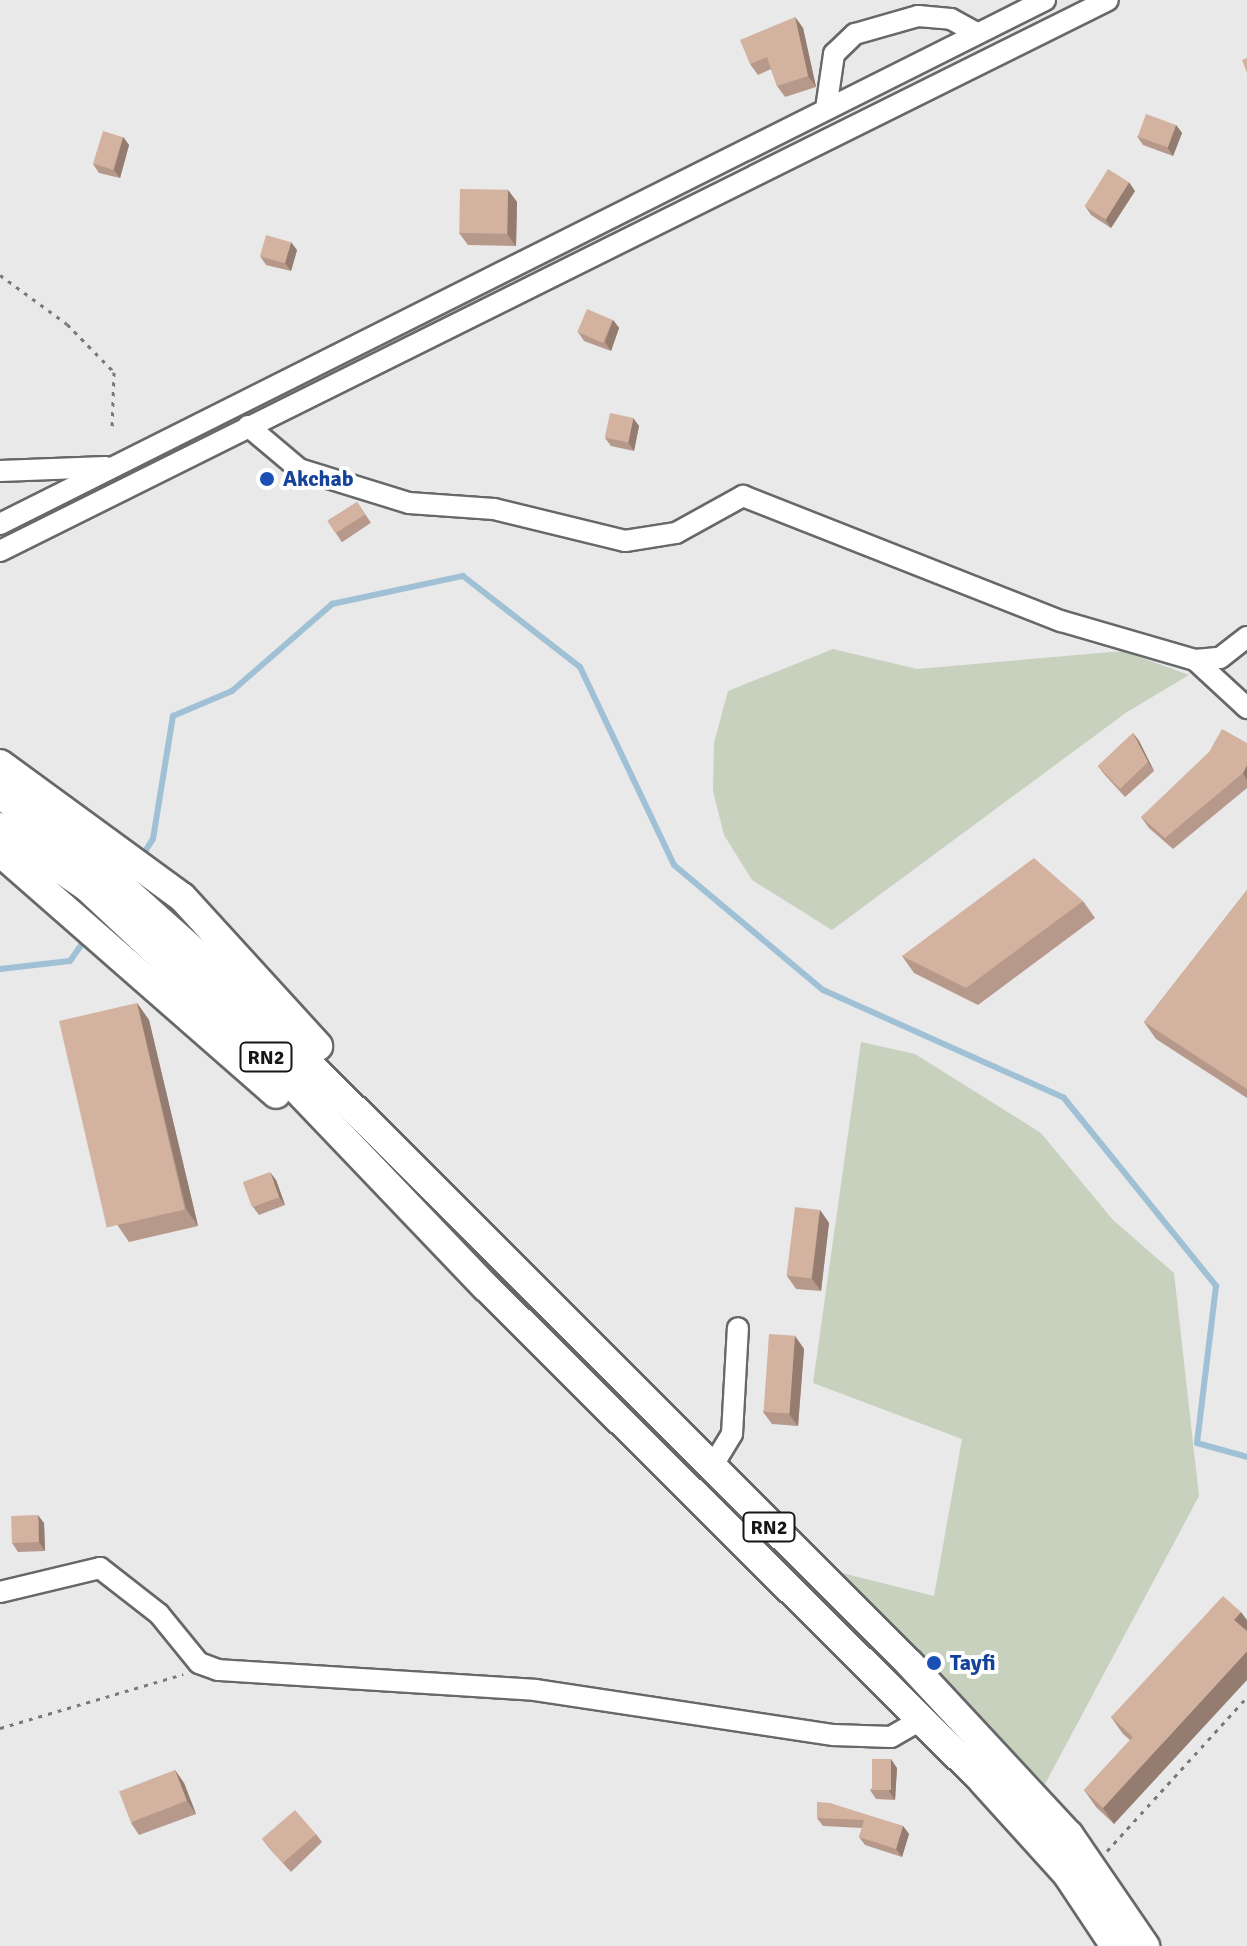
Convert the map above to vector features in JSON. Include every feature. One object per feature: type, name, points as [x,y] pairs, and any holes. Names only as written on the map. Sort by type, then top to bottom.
[{"type":"highway","points":[[0,764],[107,836],[182,897],[337,1069],[373,1126]]},
{"type":"highway","name":"RN2","points":[[0,794],[373,1126],[710,1470],[1034,1793],[1092,1867],[1145,1946]]},
{"type":"highway","name":"RN2","points":[[0,827],[158,935],[375,1170],[922,1719],[1067,1874],[1115,1946]]},
{"type":"highway","points":[[0,852],[311,1126],[375,1170]]},
{"type":"street","points":[[0,524],[974,32],[1045,0]]},
{"type":"street","points":[[0,551],[1108,0]]},
{"type":"street","points":[[826,109],[834,54],[855,34],[918,16],[951,19],[974,32]]},
{"type":"street","points":[[248,426],[299,469],[362,493],[494,509],[599,537],[654,539],[735,499],[754,498],[1061,621],[1195,660],[1220,658],[1247,637]]},
{"type":"street","points":[[0,471],[118,466]]},
{"type":"street","points":[[0,558],[30,537]]},
{"type":"street","points":[[1195,660],[1247,708]]},
{"type":"street","points":[[710,1470],[732,1434],[738,1328]]},
{"type":"street","points":[[0,1592],[100,1568],[159,1614],[199,1663],[243,1673],[535,1690],[834,1735],[891,1737],[922,1719]]},
{"type":"path","points":[[0,275],[67,324],[114,372],[112,428]]},
{"type":"path","points":[[0,1728],[160,1683],[199,1663]]},
{"type":"path","points":[[1092,1867],[1247,1697]]},
{"type":"green space","points":[[833,649],[917,669],[1123,651],[1189,675],[1127,712],[832,930],[752,880],[724,835],[713,791],[714,743],[728,691]]},
{"type":"green space","points":[[861,1042],[915,1054],[1041,1133],[1113,1220],[1174,1273],[1199,1496],[1045,1784],[838,1572],[934,1596],[962,1439],[813,1383]]},
{"type":"building","points":[[795,17],[808,76],[777,86],[767,57],[750,64],[740,40]]},
{"type":"building","points":[[1146,114],[1176,125],[1168,147],[1138,137]]},
{"type":"building","points":[[103,131],[123,137],[113,170],[93,164]]},
{"type":"building","points":[[1108,169],[1129,182],[1106,220],[1085,206]]},
{"type":"building","points":[[460,189],[508,190],[507,234],[459,233]]},
{"type":"building","points":[[266,235],[291,242],[285,263],[260,256]]},
{"type":"building","points":[[587,309],[613,320],[603,343],[577,332]]},
{"type":"building","points":[[610,413],[633,418],[628,442],[605,437]]},
{"type":"building","points":[[357,502],[365,515],[335,533],[327,521]]},
{"type":"building","points":[[1222,729],[1247,743],[1247,765],[1243,773],[1165,838],[1141,817],[1209,752]]},
{"type":"building","points":[[1133,733],[1148,762],[1120,789],[1098,766]]},
{"type":"building","points":[[1034,858],[1083,901],[966,988],[902,956]]},
{"type":"building","points":[[1247,890],[1247,1089],[1144,1022]]},
{"type":"building","points":[[137,1003],[185,1210],[107,1228],[59,1021]]},
{"type":"building","points":[[270,1172],[279,1197],[252,1207],[243,1182]]},
{"type":"building","points":[[795,1207],[820,1210],[811,1279],[787,1275]]},
{"type":"building","points":[[769,1334],[795,1336],[789,1414],[764,1412]]},
{"type":"building","points":[[38,1515],[39,1542],[12,1543],[11,1516]]},
{"type":"building","points":[[1223,1596],[1241,1612],[1234,1620],[1247,1631],[1247,1651],[1103,1808],[1084,1790],[1133,1737],[1111,1717]]},
{"type":"building","points":[[872,1759],[891,1759],[891,1790],[872,1790]]},
{"type":"building","points":[[175,1770],[187,1801],[131,1822],[119,1792]]},
{"type":"building","points":[[817,1802],[830,1803],[903,1826],[896,1849],[859,1837],[864,1820],[817,1818]]},
{"type":"building","points":[[295,1810],[316,1834],[283,1863],[262,1839]]},
{"type":"waterway","points":[[142,856],[153,839],[173,716],[232,691],[332,604],[463,576],[580,667],[674,865],[823,990],[1064,1098],[1216,1286],[1197,1443],[1247,1457]]},
{"type":"waterway","points":[[0,969],[70,961],[86,938]]},
{"type":"place","name":"Akchab","points":[[267,479]]},
{"type":"place","name":"Tayfi","points":[[934,1663]]}]
